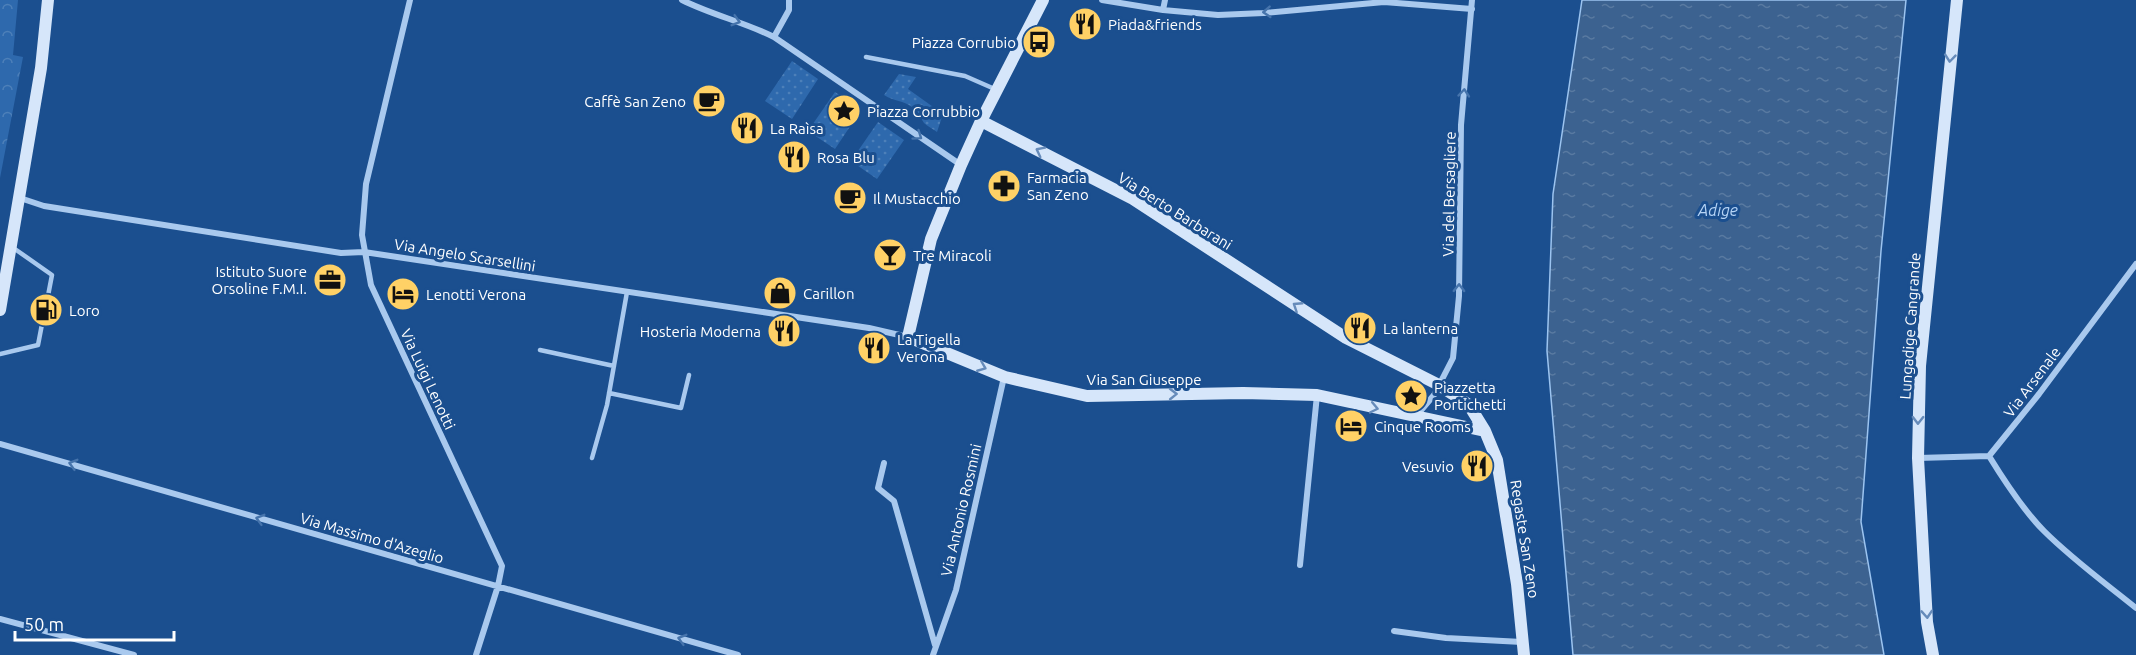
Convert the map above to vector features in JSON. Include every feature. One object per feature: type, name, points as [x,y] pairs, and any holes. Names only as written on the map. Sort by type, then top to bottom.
[{"type":"street","points":[[0,310],[41,68],[48,0]]},
{"type":"street","name":"Via Luigi Lenotti","points":[[410,0],[366,184],[362,234],[371,285],[502,566],[476,655]]},
{"type":"street","points":[[682,0],[708,13],[746,23],[774,37],[961,165]]},
{"type":"street","points":[[774,37],[789,10],[789,0]]},
{"type":"street","points":[[908,337],[931,238],[981,121],[1043,0]]},
{"type":"street","points":[[1102,0],[1162,10],[1218,15],[1384,2],[1472,9]]},
{"type":"street","points":[[1162,10],[1166,0]]},
{"type":"street","name":"Via del Bersagliere","points":[[1439,385],[1453,358],[1459,296],[1461,124],[1472,0]]},
{"type":"street","name":"Lungadige Cangrande","points":[[1933,655],[1927,622],[1918,458],[1920,366],[1957,0]]},
{"type":"street","name":"Via Berto Barbarani","points":[[981,121],[1133,199],[1346,338],[1439,385]]},
{"type":"street","name":"Via Angelo Scarsellini","points":[[20,198],[56,208],[341,253],[364,252],[869,328],[908,337]]},
{"type":"street","name":"Via Arsenale","points":[[1989,456],[2039,394],[2136,264]]},
{"type":"street","name":"Via San Giuseppe","points":[[908,337],[1005,377],[1088,396],[1244,393],[1317,395]]},
{"type":"street","name":"Via Antonio Rosmini","points":[[933,655],[956,590],[1005,377]]},
{"type":"street","points":[[1414,417],[1421,412],[1439,385],[1468,405],[1485,431]]},
{"type":"street","points":[[1300,565],[1317,395],[1485,431]]},
{"type":"street","name":"Regaste San Zeno","points":[[1485,431],[1497,460],[1517,584],[1524,655]]},
{"type":"street","name":"Via Massimo d'Azeglio","points":[[0,444],[738,655]]},
{"type":"street","points":[[1918,458],[1989,456],[2002,477],[2042,529],[2136,608]]},
{"type":"street","name":"Via Antonio Rosmini","points":[[884,464],[878,488],[894,501],[936,646]]},
{"type":"street","points":[[0,619],[134,655]]},
{"type":"street","points":[[1394,631],[1446,638],[1523,642]]},
{"type":"lane","points":[[866,57],[965,76],[997,90]]},
{"type":"lane","points":[[11,246],[52,275],[47,301]]},
{"type":"lane","points":[[592,458],[609,393],[627,292]]},
{"type":"lane","points":[[0,354],[39,345],[44,319]]},
{"type":"lane","points":[[540,350],[614,366]]},
{"type":"lane","points":[[609,393],[681,408],[689,375]]},
{"type":"green space","points":[[0,0],[18,0],[13,55],[23,57],[0,178]]},
{"type":"green space","points":[[792,61],[818,79],[792,119],[765,101]]},
{"type":"green space","points":[[899,74],[916,77],[908,89],[943,114],[937,132],[924,123],[914,109],[884,95]]},
{"type":"green space","points":[[835,92],[861,110],[835,149],[808,131]]},
{"type":"green space","points":[[878,122],[904,140],[877,179],[851,161]]},
{"type":"water","name":"Adige","points":[[1582,0],[1906,0],[1881,251],[1861,522],[1884,655],[1573,655],[1547,351],[1553,194]]},
{"type":"place","name":"Piada&friends","points":[[1085,24]]},
{"type":"place","name":"Piazza Corrubio","points":[[1039,42]]},
{"type":"place","name":"Caffè San Zeno","points":[[709,101]]},
{"type":"place","name":"Piazza Corrubbio","points":[[844,111]]},
{"type":"place","name":"La Raìsa","points":[[747,128]]},
{"type":"place","name":"Rosa Blu","points":[[794,157]]},
{"type":"place","name":"Farmacia San Zeno","points":[[1004,186]]},
{"type":"place","name":"Il Mustacchio","points":[[850,198]]},
{"type":"place","name":"Tre Miracoli","points":[[890,255]]},
{"type":"place","name":"Istituto Suore Orsoline F.M.I.","points":[[330,280]]},
{"type":"place","name":"Carillon","points":[[780,293]]},
{"type":"place","name":"Lenotti Verona","points":[[403,294]]},
{"type":"place","name":"Loro","points":[[46,310]]},
{"type":"place","name":"La lanterna","points":[[1360,328]]},
{"type":"place","name":"Hosteria Moderna","points":[[784,331]]},
{"type":"place","name":"La Tigella Verona","points":[[874,348]]},
{"type":"place","name":"Piazzetta Portichetti","points":[[1411,396]]},
{"type":"place","name":"Cinque Rooms","points":[[1351,426]]},
{"type":"place","name":"Vesuvio","points":[[1477,466]]}]
